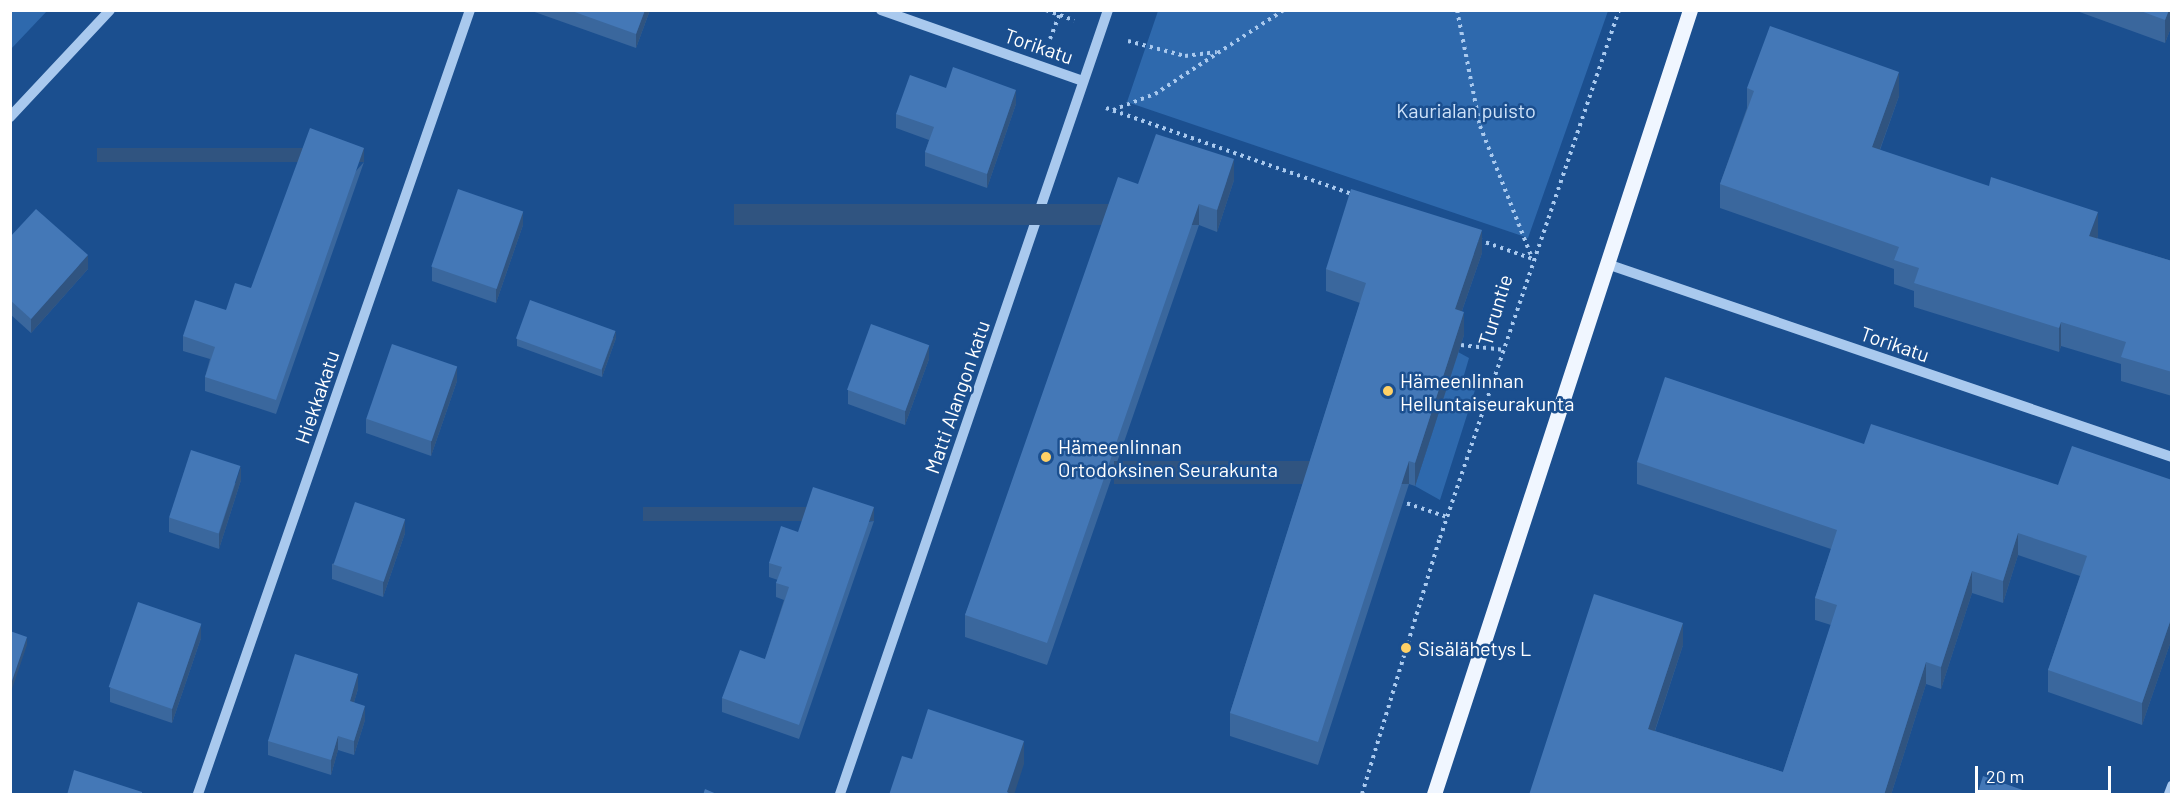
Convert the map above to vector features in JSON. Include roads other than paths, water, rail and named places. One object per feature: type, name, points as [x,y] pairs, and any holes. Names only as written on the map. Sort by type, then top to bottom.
[{"type":"main road","points":[[1434,795],[1690,10]]},
{"type":"street","points":[[10,117],[110,10]]},
{"type":"street","name":"Hiekkakatu","points":[[198,795],[470,10]]},
{"type":"street","name":"Torikatu","points":[[881,10],[1083,81]]},
{"type":"street","name":"Matti Alangon katu","points":[[840,795],[1108,10]]},
{"type":"street","name":"Torikatu","points":[[1607,264],[2172,457]]},
{"type":"street","points":[[2169,795],[2172,786]]},
{"type":"place","name":"Hämeenlinnan Helluntaiseurakunta","points":[[1388,391]]},
{"type":"place","name":"Hämeenlinnan Ortodoksinen Seurakunta","points":[[1046,457]]},
{"type":"place","name":"Sisälähetys L","points":[[1406,648]]},
{"type":"park label","name":"Kaurialan puisto","points":[[1466,110]]}]
